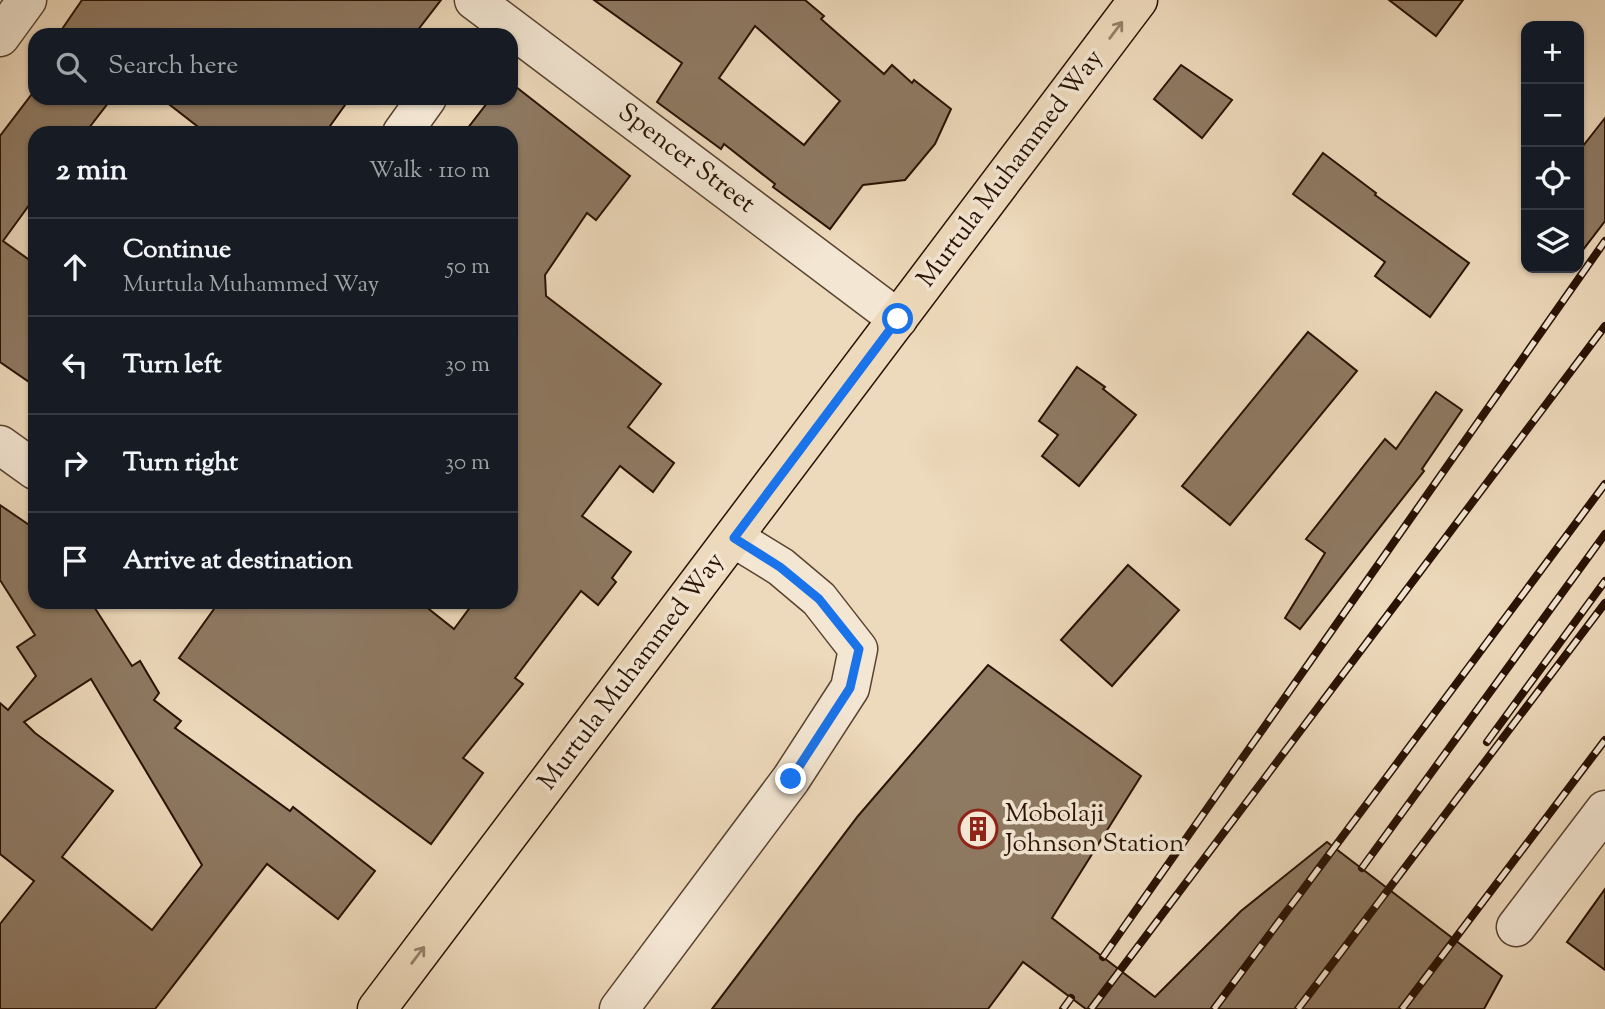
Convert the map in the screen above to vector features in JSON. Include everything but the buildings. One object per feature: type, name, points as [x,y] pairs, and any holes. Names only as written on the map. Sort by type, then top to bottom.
[{"type":"main road","name":"Murtula Muhammed Way","points":[[377,1009],[1138,0]]},
{"type":"street","points":[[0,37],[27,0]]},
{"type":"street","name":"Spencer Street","points":[[483,12],[505,28]]},
{"type":"street","name":"Spencer Street","points":[[518,38],[898,319]]},
{"type":"street","points":[[407,126],[422,105]]},
{"type":"street","points":[[0,445],[28,465]]},
{"type":"street","points":[[619,1009],[791,779],[850,688],[859,649],[819,599],[780,567],[734,538]]},
{"type":"street","points":[[1516,928],[1605,810]]},
{"type":"railway","points":[[1103,957],[1605,241]]},
{"type":"railway","points":[[1091,1009],[1605,326]]},
{"type":"railway","points":[[1214,1009],[1605,484]]},
{"type":"railway","points":[[1362,868],[1605,534]]},
{"type":"railway","points":[[1487,742],[1605,581]]},
{"type":"railway","points":[[1298,1009],[1605,603]]},
{"type":"railway","points":[[1402,1009],[1605,740]]},
{"type":"railway","points":[[1063,1009],[1071,998]]},
{"type":"place","name":"Mobolaji Johnson Station","points":[[978,829]]},
{"type":"route","points":[[791,779],[850,688],[859,649],[819,599],[780,567],[734,538],[898,319]]}]
